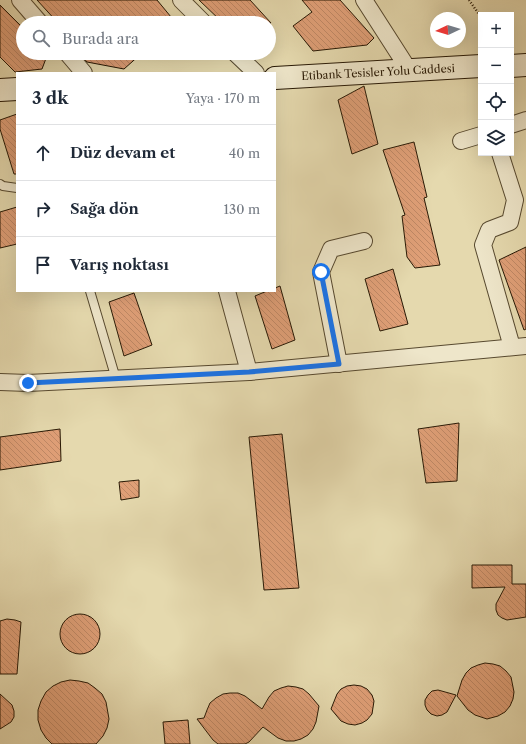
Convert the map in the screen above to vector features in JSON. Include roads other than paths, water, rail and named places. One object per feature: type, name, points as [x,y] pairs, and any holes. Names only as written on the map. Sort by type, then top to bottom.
[{"type":"street","points":[[20,0],[34,16]]},
{"type":"street","points":[[181,0],[197,16]]},
{"type":"street","points":[[364,0],[409,70]]},
{"type":"street","points":[[73,60],[83,72]]},
{"type":"street","points":[[242,60],[255,72]]},
{"type":"street","points":[[514,66],[526,65]]},
{"type":"street","name":"Etibank Tesisler Yolu Caddesi","points":[[276,78],[478,66]]},
{"type":"street","points":[[0,90],[16,89]]},
{"type":"street","points":[[514,125],[526,120]]},
{"type":"street","points":[[461,141],[478,136]]},
{"type":"street","points":[[0,382],[28,383],[249,372],[519,347],[483,245],[489,230],[510,222],[515,200],[501,156]]},
{"type":"street","points":[[339,364],[321,272],[331,250],[364,241]]},
{"type":"street","points":[[227,292],[249,372]]},
{"type":"lane","points":[[0,184],[3,186],[16,188]]},
{"type":"lane","points":[[90,292],[116,379]]}]
